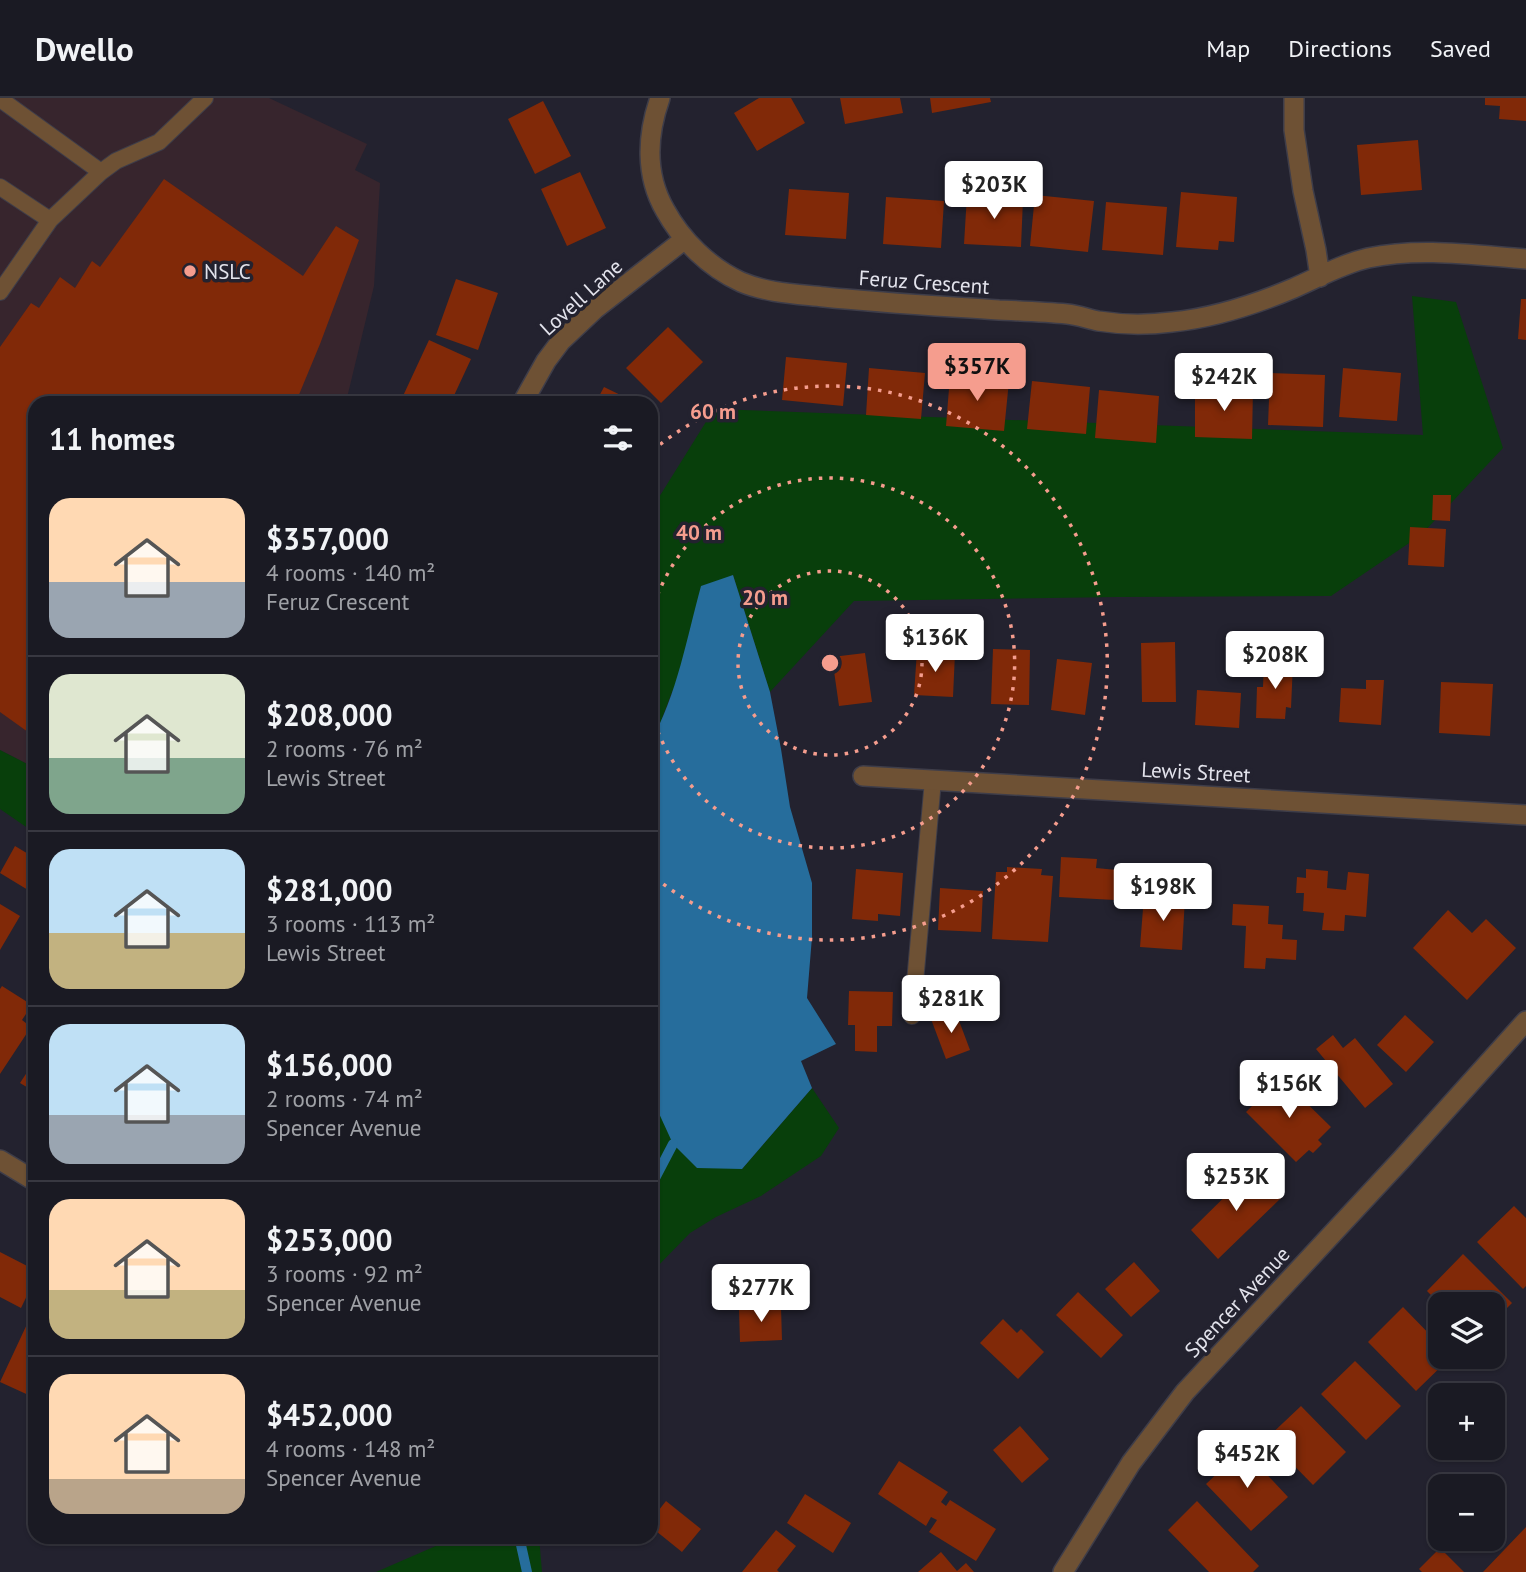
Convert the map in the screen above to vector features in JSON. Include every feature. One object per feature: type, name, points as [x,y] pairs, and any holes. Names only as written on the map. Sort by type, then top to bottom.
[{"type":"street","name":"Feruz Crescent","points":[[660,98],[653,117],[649,150],[652,177],[661,202],[685,239],[706,259],[744,283],[773,291],[873,302],[1069,314],[1127,324],[1172,323],[1218,314],[1261,301],[1358,261],[1405,252],[1443,252],[1526,259]]},
{"type":"street","points":[[1294,98],[1294,130],[1320,277]]},
{"type":"street","name":"Lovell Lane","points":[[526,396],[546,361],[570,332],[595,309],[685,239]]},
{"type":"street","name":"Lewis Street","points":[[863,776],[1526,815]]},
{"type":"street","name":"Spencer Avenue","points":[[1063,1572],[1130,1463],[1185,1392],[1526,1021]]},
{"type":"street","points":[[0,1160],[28,1177]]},
{"type":"lane","points":[[0,292],[50,220],[101,172],[116,161],[159,142],[205,98]]},
{"type":"lane","points":[[0,99],[101,172]]},
{"type":"lane","points":[[0,187],[50,220]]},
{"type":"lane","points":[[912,1016],[933,780]]},
{"type":"shaded area","points":[[0,98],[269,98],[367,144],[355,170],[380,183],[374,286],[347,396],[28,396],[28,764],[0,750]]},
{"type":"green space","points":[[1412,296],[1456,302],[1503,448],[1421,535],[1331,596],[854,601],[770,692],[733,575],[672,692],[658,729],[658,499],[714,409],[1423,435]]},
{"type":"green space","points":[[0,750],[28,764],[28,828],[0,809]]},
{"type":"green space","points":[[812,1088],[839,1128],[821,1156],[761,1196],[716,1217],[690,1233],[658,1266],[658,1102],[742,1169]]},
{"type":"green space","points":[[540,1544],[542,1572],[376,1572],[438,1545]]},
{"type":"water","points":[[733,575],[770,692],[790,807],[812,883],[812,937],[807,998],[836,1044],[801,1061],[812,1088],[742,1169],[697,1168],[673,1144],[658,1111],[658,727],[675,685],[701,586]]},
{"type":"building","points":[[759,98],[791,98],[805,123],[757,151],[734,113]]},
{"type":"building","points":[[840,98],[900,98],[903,113],[845,124]]},
{"type":"building","points":[[930,98],[990,98],[991,102],[932,113]]},
{"type":"building","points":[[1485,98],[1526,98],[1526,121],[1499,119],[1500,106],[1485,105]]},
{"type":"building","points":[[543,101],[571,156],[535,174],[508,119]]},
{"type":"building","points":[[1418,140],[1422,190],[1361,195],[1357,145]]},
{"type":"building","points":[[580,172],[606,228],[567,246],[541,189]]},
{"type":"building","points":[[164,179],[303,276],[336,226],[359,240],[298,396],[28,396],[28,732],[0,712],[0,347],[31,303],[39,308],[60,277],[75,288],[92,261],[100,267]]},
{"type":"building","points":[[789,189],[849,193],[846,239],[785,235]]},
{"type":"building","points":[[1181,192],[1237,197],[1234,242],[1219,241],[1218,250],[1176,247]]},
{"type":"building","points":[[967,195],[1023,199],[1021,247],[964,244]]},
{"type":"building","points":[[1035,195],[1094,201],[1088,252],[1030,246]]},
{"type":"building","points":[[886,197],[944,201],[941,248],[883,244]]},
{"type":"building","points":[[1106,202],[1167,207],[1163,255],[1102,250]]},
{"type":"building","points":[[456,279],[498,293],[478,350],[436,335]]},
{"type":"building","points":[[1521,299],[1526,299],[1526,340],[1518,339]]},
{"type":"building","points":[[668,327],[703,362],[661,403],[658,396],[654,396],[626,368]]},
{"type":"building","points":[[429,340],[471,359],[454,396],[403,396]]},
{"type":"building","points":[[786,357],[847,363],[843,406],[782,400]]},
{"type":"building","points":[[869,368],[925,373],[921,419],[866,415]]},
{"type":"building","points":[[1343,368],[1401,373],[1397,421],[1339,417]]},
{"type":"building","points":[[1270,373],[1325,375],[1323,427],[1268,425]]},
{"type":"building","points":[[950,376],[1009,381],[1004,431],[946,426]]},
{"type":"building","points":[[1032,381],[1090,387],[1086,434],[1027,429]]},
{"type":"building","points":[[604,387],[623,396],[599,396]]},
{"type":"building","points":[[1195,388],[1253,389],[1252,439],[1195,437]]},
{"type":"building","points":[[1099,390],[1159,396],[1156,443],[1095,438]]},
{"type":"building","points":[[1433,495],[1451,495],[1450,521],[1432,520]]},
{"type":"building","points":[[1410,527],[1446,529],[1444,567],[1408,565]]},
{"type":"building","points":[[1175,642],[1176,702],[1142,702],[1141,643]]},
{"type":"building","points":[[993,649],[1030,650],[1029,705],[991,704]]},
{"type":"building","points":[[917,650],[955,653],[953,697],[914,695]]},
{"type":"building","points":[[865,653],[872,702],[839,706],[832,657]]},
{"type":"building","points":[[1057,659],[1092,663],[1085,715],[1051,710]]},
{"type":"building","points":[[1264,662],[1293,663],[1291,708],[1286,707],[1285,719],[1256,718],[1257,687],[1263,687]]},
{"type":"building","points":[[1366,680],[1384,680],[1381,725],[1339,722],[1341,688],[1366,689]]},
{"type":"building","points":[[1441,682],[1493,684],[1490,736],[1439,733]]},
{"type":"building","points":[[1197,690],[1241,693],[1239,728],[1195,725]]},
{"type":"building","points":[[15,846],[28,854],[28,890],[0,873]]},
{"type":"building","points":[[1061,857],[1097,859],[1096,868],[1117,870],[1115,900],[1059,897]]},
{"type":"building","points":[[1007,867],[1042,869],[1041,875],[1053,876],[1048,942],[992,939],[996,872],[1007,872]]},
{"type":"building","points":[[856,869],[903,873],[900,916],[878,914],[878,921],[852,919]]},
{"type":"building","points":[[1306,869],[1328,871],[1327,888],[1346,890],[1348,872],[1369,874],[1366,917],[1345,915],[1344,931],[1322,930],[1324,913],[1303,911],[1304,893],[1296,893],[1297,877],[1306,878]]},
{"type":"building","points":[[940,888],[983,891],[981,932],[938,930]]},
{"type":"building","points":[[1144,896],[1185,898],[1182,950],[1140,947]]},
{"type":"building","points":[[0,904],[20,916],[0,950]]},
{"type":"building","points":[[1233,904],[1269,906],[1268,924],[1283,925],[1282,939],[1297,940],[1296,960],[1266,958],[1265,969],[1244,968],[1246,926],[1232,925]]},
{"type":"building","points":[[1448,910],[1472,933],[1486,919],[1516,948],[1467,1000],[1413,948]]},
{"type":"building","points":[[2,986],[28,1002],[28,1011],[22,1020],[28,1025],[28,1032],[0,1074]]},
{"type":"building","points":[[849,991],[893,992],[892,1026],[877,1026],[877,1052],[855,1051],[855,1025],[848,1025]]},
{"type":"building","points":[[955,1010],[970,1050],[946,1059],[931,1019]]},
{"type":"building","points":[[1405,1015],[1434,1042],[1406,1072],[1377,1045]]},
{"type":"building","points":[[1333,1035],[1343,1048],[1355,1038],[1393,1084],[1365,1108],[1316,1049]]},
{"type":"building","points":[[28,1071],[28,1088],[20,1083]]},
{"type":"building","points":[[1280,1077],[1331,1127],[1318,1140],[1322,1144],[1313,1153],[1309,1150],[1296,1162],[1246,1112],[1261,1097],[1266,1103],[1271,1097],[1265,1092]]},
{"type":"building","points":[[1254,1168],[1282,1197],[1218,1259],[1191,1230]]},
{"type":"building","points":[[1514,1206],[1526,1218],[1526,1286],[1523,1289],[1477,1242]]},
{"type":"building","points":[[0,1252],[28,1266],[28,1294],[21,1308],[0,1297]]},
{"type":"building","points":[[1463,1254],[1501,1292],[1428,1292]]},
{"type":"building","points":[[1134,1262],[1160,1291],[1131,1317],[1105,1289]]},
{"type":"building","points":[[1078,1292],[1123,1335],[1101,1358],[1056,1315]]},
{"type":"building","points":[[1505,1296],[1512,1303],[1505,1310]]},
{"type":"building","points":[[781,1307],[782,1340],[740,1342],[739,1309]]},
{"type":"building","points":[[1403,1307],[1428,1333],[1428,1369],[1439,1369],[1416,1391],[1368,1342]]},
{"type":"building","points":[[1003,1319],[1017,1333],[1021,1329],[1044,1352],[1018,1379],[980,1343]]},
{"type":"building","points":[[28,1322],[28,1395],[0,1382]]},
{"type":"building","points":[[1355,1361],[1401,1406],[1366,1440],[1321,1394]]},
{"type":"building","points":[[1301,1406],[1346,1452],[1313,1485],[1267,1438]]},
{"type":"building","points":[[1020,1426],[1049,1459],[1022,1483],[993,1450]]},
{"type":"building","points":[[1243,1449],[1288,1497],[1251,1531],[1206,1484]]},
{"type":"building","points":[[899,1461],[948,1492],[941,1502],[946,1506],[950,1500],[996,1529],[976,1561],[929,1532],[937,1520],[931,1517],[926,1526],[878,1494]]},
{"type":"building","points":[[805,1494],[851,1523],[833,1553],[787,1523]]},
{"type":"building","points":[[666,1501],[701,1529],[682,1552],[658,1533],[658,1511]]},
{"type":"building","points":[[1197,1501],[1259,1566],[1253,1572],[1209,1572],[1168,1530]]},
{"type":"building","points":[[1526,1527],[1526,1572],[1483,1572],[1505,1551]]},
{"type":"building","points":[[776,1530],[796,1546],[777,1570],[779,1572],[742,1572]]},
{"type":"building","points":[[1437,1551],[1443,1551],[1464,1572],[1422,1572],[1419,1569]]},
{"type":"building","points":[[941,1552],[957,1571],[966,1563],[974,1572],[918,1572]]},
{"type":"waterway","points":[[658,1173],[673,1144]]},
{"type":"waterway","points":[[521,1544],[527,1572]]},
{"type":"place","name":"NSLC","points":[[190,271]]}]
